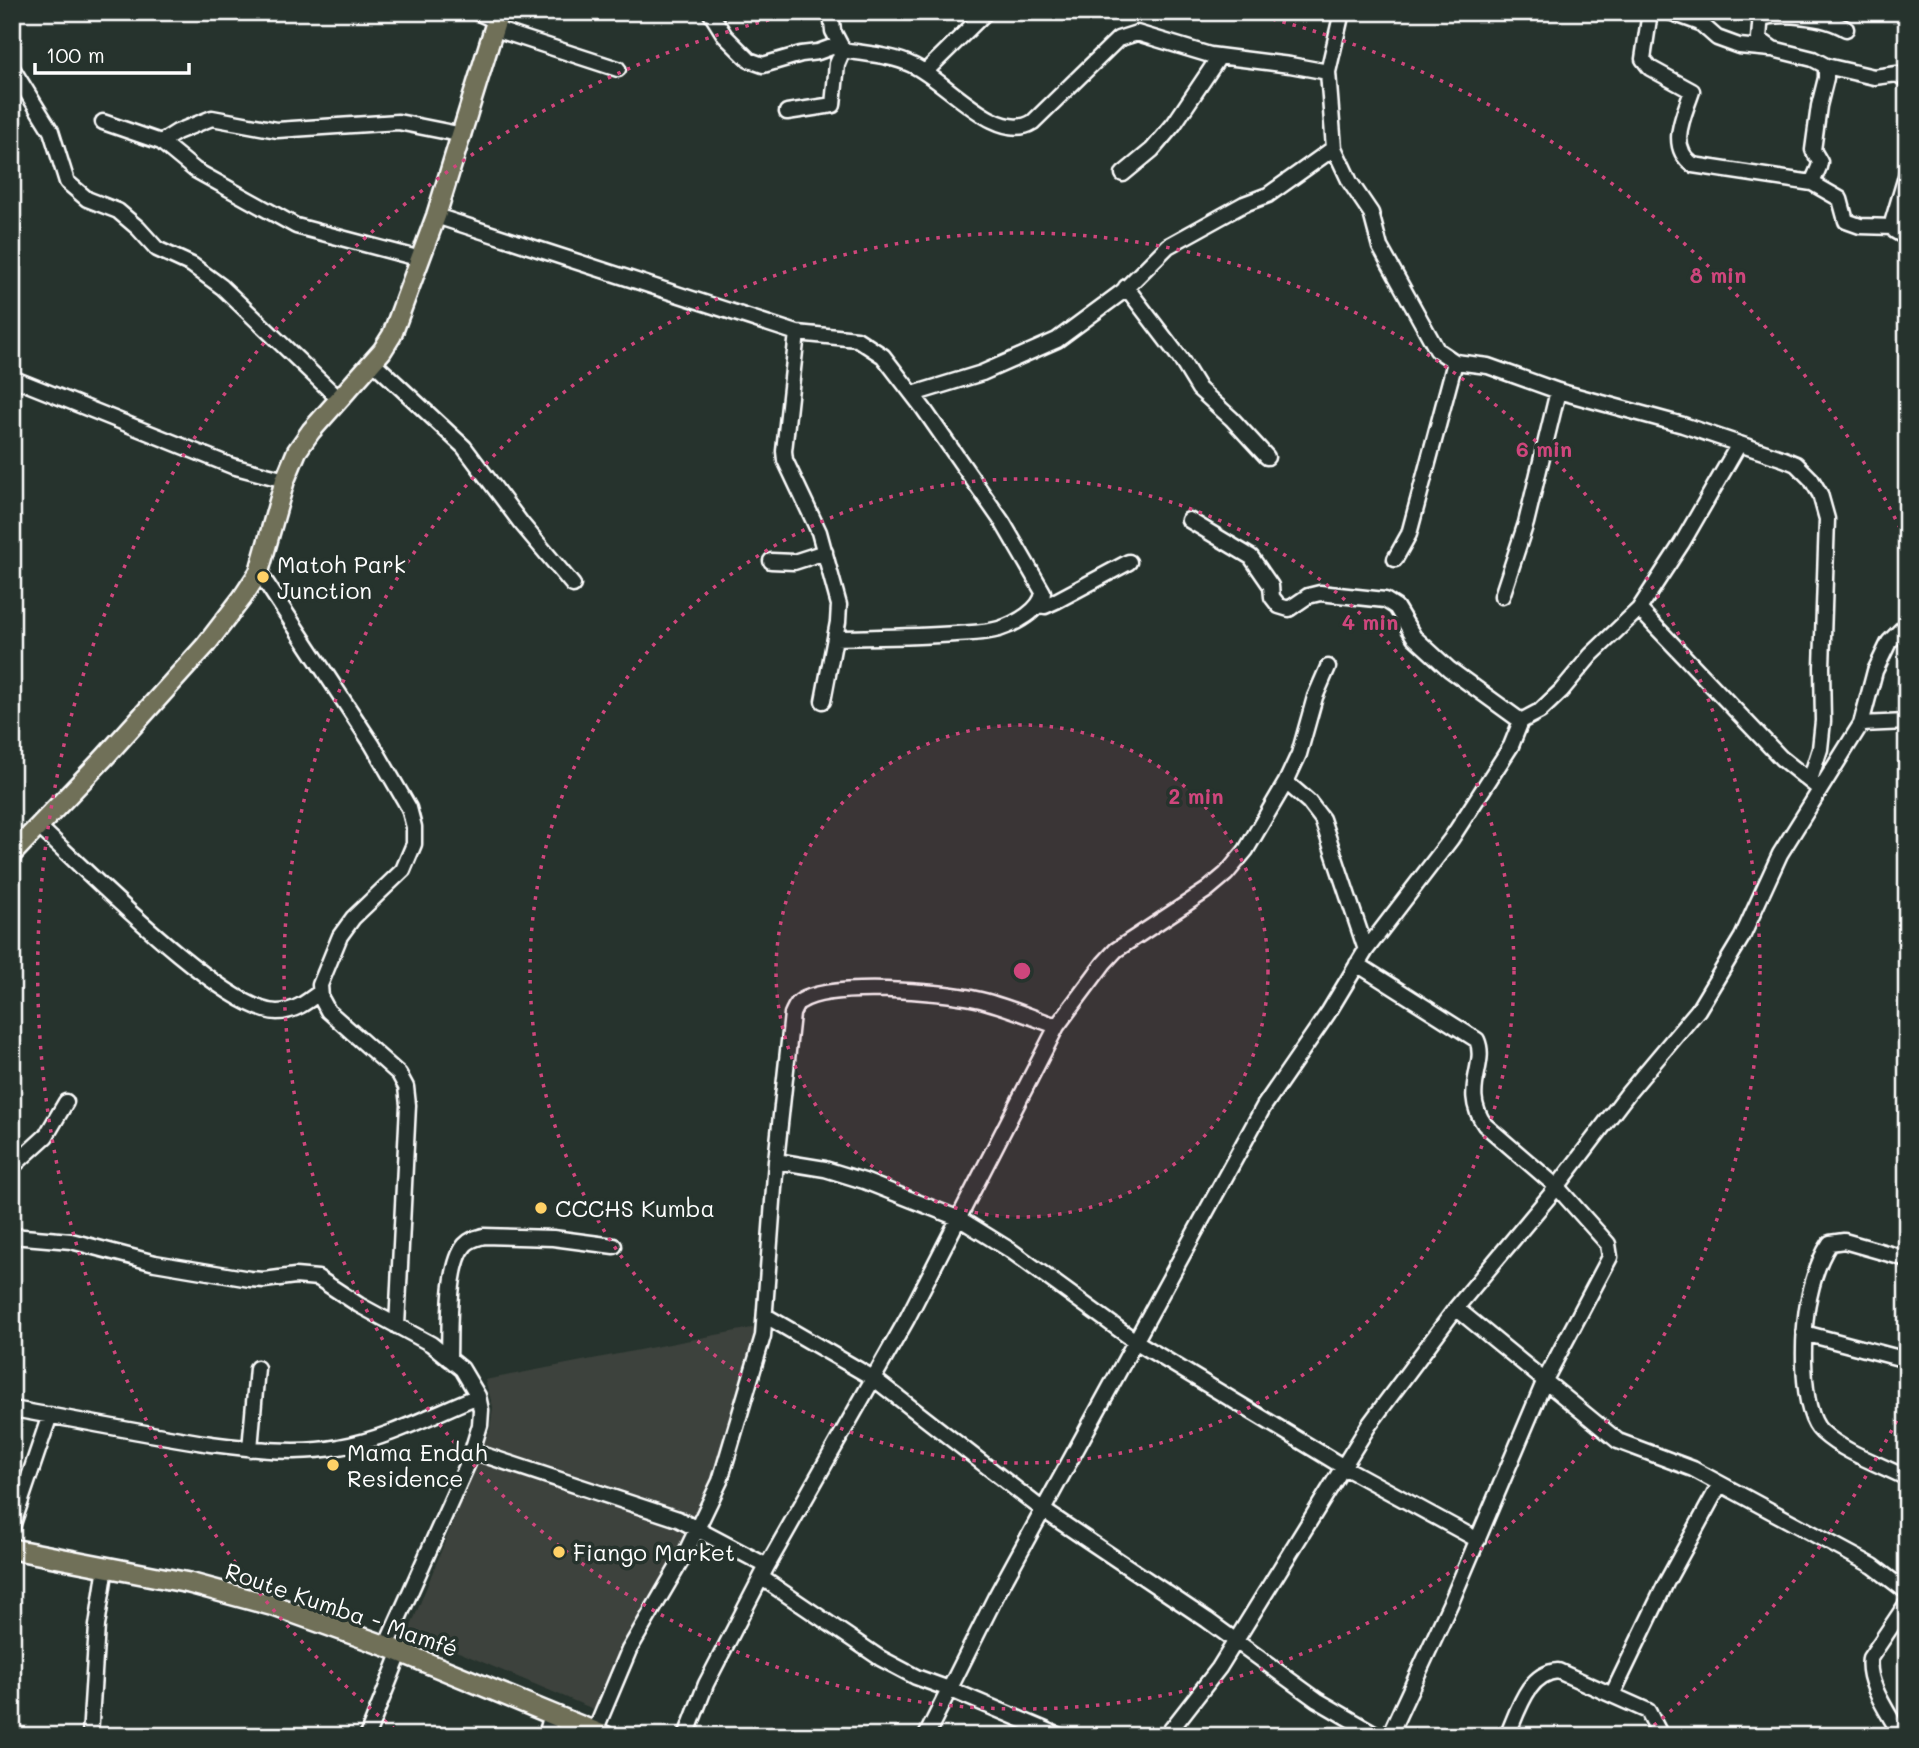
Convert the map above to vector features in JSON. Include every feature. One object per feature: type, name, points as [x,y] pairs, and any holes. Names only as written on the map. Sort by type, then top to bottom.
[{"type":"highway","name":"Route Kumba - Mamfé","points":[[12,1549],[189,1583],[274,1606],[394,1649],[600,1733]]},
{"type":"main road","points":[[12,854],[104,758],[205,646],[259,572],[285,480],[298,451],[311,431],[373,362],[392,335],[436,216],[497,21]]},
{"type":"street","points":[[476,12],[618,69]]},
{"type":"street","points":[[710,12],[725,36],[749,60],[763,65],[801,54],[842,47],[893,58],[926,71],[992,121],[1015,128],[1025,127],[1033,122],[1118,39],[1128,34],[1137,33],[1219,57],[1328,72]]},
{"type":"street","points":[[787,112],[832,105],[842,47],[833,31],[831,12]]},
{"type":"street","points":[[926,71],[986,12]]},
{"type":"street","points":[[1342,12],[1328,72],[1334,148],[1350,182],[1371,213],[1380,247],[1437,350],[1455,362],[1488,366],[1558,391],[1683,425],[1796,464],[1815,487],[1827,519],[1823,721],[1815,784]]},
{"type":"street","points":[[1650,12],[1643,60],[1650,68],[1692,91],[1677,137],[1684,158],[1693,165],[1812,183],[1840,199],[1846,221],[1853,225],[1893,227]]},
{"type":"street","points":[[1670,12],[1700,23],[1717,38],[1739,46],[1773,49],[1813,59],[1826,66],[1874,77],[1898,74],[1907,80]]},
{"type":"street","points":[[1773,49],[1759,39],[1760,16],[1803,18],[1837,24],[1846,29]]},
{"type":"street","points":[[1123,174],[1152,150],[1174,124],[1219,57]]},
{"type":"street","points":[[1812,183],[1819,167],[1813,150],[1826,66]]},
{"type":"street","points":[[12,68],[51,131],[67,182],[86,199],[118,211],[157,249],[192,265],[222,287],[340,400]]},
{"type":"street","points":[[161,142],[212,118],[277,130],[398,122],[463,135]]},
{"type":"street","points":[[103,122],[161,142],[195,170],[296,226],[421,259]]},
{"type":"street","points":[[913,394],[964,380],[1046,346],[1126,288],[1168,246],[1244,204],[1268,195],[1334,148]]},
{"type":"street","points":[[1907,173],[1893,227],[1907,238]]},
{"type":"street","points":[[436,216],[797,333],[857,339],[883,356],[913,394],[1009,534],[1043,592],[1039,605],[1010,624],[986,632],[914,637],[836,638]]},
{"type":"street","points":[[1126,288],[1180,358],[1199,389],[1232,419],[1267,457]]},
{"type":"street","points":[[797,333],[785,460],[806,502],[825,552],[839,605],[836,638],[823,701]]},
{"type":"street","points":[[373,362],[464,447],[521,523],[573,585]]},
{"type":"street","points":[[1395,559],[1409,534],[1455,362]]},
{"type":"street","points":[[12,378],[232,466],[285,480]]},
{"type":"street","points":[[1502,596],[1526,523],[1558,391]]},
{"type":"street","points":[[926,1736],[996,1596],[1264,1106],[1328,1013],[1366,950],[1451,839],[1511,746],[1521,721],[1540,711],[1639,609],[1682,543],[1739,444]]},
{"type":"street","points":[[1189,520],[1251,557],[1270,586],[1272,597],[1279,607],[1289,609],[1308,596],[1320,593],[1385,600],[1396,607],[1414,638],[1449,669],[1521,721]]},
{"type":"street","points":[[771,561],[794,562],[825,552]]},
{"type":"street","points":[[1039,605],[1045,606],[1056,601],[1129,562]]},
{"type":"street","points":[[38,826],[181,958],[249,1006],[263,1011],[286,1012],[299,1007],[320,992],[340,936],[353,918],[403,870],[414,844],[414,827],[409,808],[372,744],[259,572]]},
{"type":"street","points":[[1639,609],[1781,758],[1815,784]]},
{"type":"street","points":[[1166,1736],[1219,1668],[1368,1425],[1456,1308],[1557,1187],[1629,1092],[1698,1010],[1742,937],[1815,784],[1860,724],[1875,671],[1889,642],[1907,624]]},
{"type":"street","points":[[686,1736],[706,1684],[764,1572],[960,1219],[1057,1027],[1116,950],[1208,890],[1246,850],[1286,782],[1303,742],[1315,697],[1328,667]]},
{"type":"street","points":[[1860,724],[1907,722]]},
{"type":"street","points":[[1286,782],[1309,802],[1322,819],[1366,950]]},
{"type":"street","points":[[1357,964],[1477,1040],[1479,1046],[1474,1087],[1476,1113],[1485,1125],[1557,1187],[1608,1244],[1610,1257],[1545,1380],[1478,1540],[1389,1736]]},
{"type":"street","points":[[600,1733],[629,1650],[698,1530],[720,1481],[763,1336],[776,1161],[792,1014],[800,1001],[828,993],[857,990],[942,994],[1000,1005],[1057,1027]]},
{"type":"street","points":[[320,992],[328,1011],[399,1074],[406,1087],[408,1105],[397,1326]]},
{"type":"street","points":[[12,1167],[46,1136],[66,1102]]},
{"type":"street","points":[[776,1161],[864,1181],[960,1219],[1010,1250],[1135,1341],[1342,1466],[1478,1540]]},
{"type":"street","points":[[12,1236],[71,1241],[155,1263],[250,1279],[308,1276],[318,1279],[431,1345],[462,1369],[478,1396],[480,1425],[394,1649],[367,1736]]},
{"type":"street","points":[[449,1359],[452,1290],[458,1257],[465,1243],[484,1236],[554,1238],[614,1246]]},
{"type":"street","points":[[1907,1259],[1844,1241],[1830,1244],[1821,1256],[1808,1298],[1804,1334],[1807,1401],[1812,1419],[1822,1432],[1846,1448],[1907,1478]]},
{"type":"street","points":[[1456,1308],[1618,1441],[1682,1465],[1720,1484],[1872,1566],[1906,1592],[1870,1658],[1869,1667],[1872,1681],[1901,1736]]},
{"type":"street","points":[[766,1316],[873,1378],[1043,1510],[1236,1641],[1317,1700],[1379,1736]]},
{"type":"street","points":[[1804,1334],[1907,1360]]},
{"type":"street","points":[[250,1449],[257,1368]]},
{"type":"street","points":[[12,1409],[143,1434],[250,1449],[313,1450],[338,1448],[369,1440],[478,1396]]},
{"type":"street","points":[[12,1527],[50,1415]]},
{"type":"street","points":[[472,1451],[667,1515],[698,1530],[764,1572],[880,1658],[916,1677],[1060,1736]]},
{"type":"street","points":[[1612,1695],[1720,1484]]},
{"type":"street","points":[[90,1736],[97,1626],[107,1566]]},
{"type":"street","points":[[1507,1736],[1528,1691],[1538,1677],[1558,1671],[1648,1711],[1661,1736]]},
{"type":"street","points":[[546,1736],[552,1713]]},
{"type":"shaded area","name":"Fiango Market","points":[[762,1326],[719,1472],[623,1656],[598,1711],[409,1631],[490,1429],[493,1407],[485,1380]]},
{"type":"place","name":"Matoh Park Junction","points":[[263,577]]},
{"type":"place","name":"CCCHS Kumba","points":[[541,1208]]},
{"type":"place","name":"Mama Endah Residence","points":[[333,1465]]},
{"type":"place","name":"Fiango Market","points":[[559,1552]]}]
